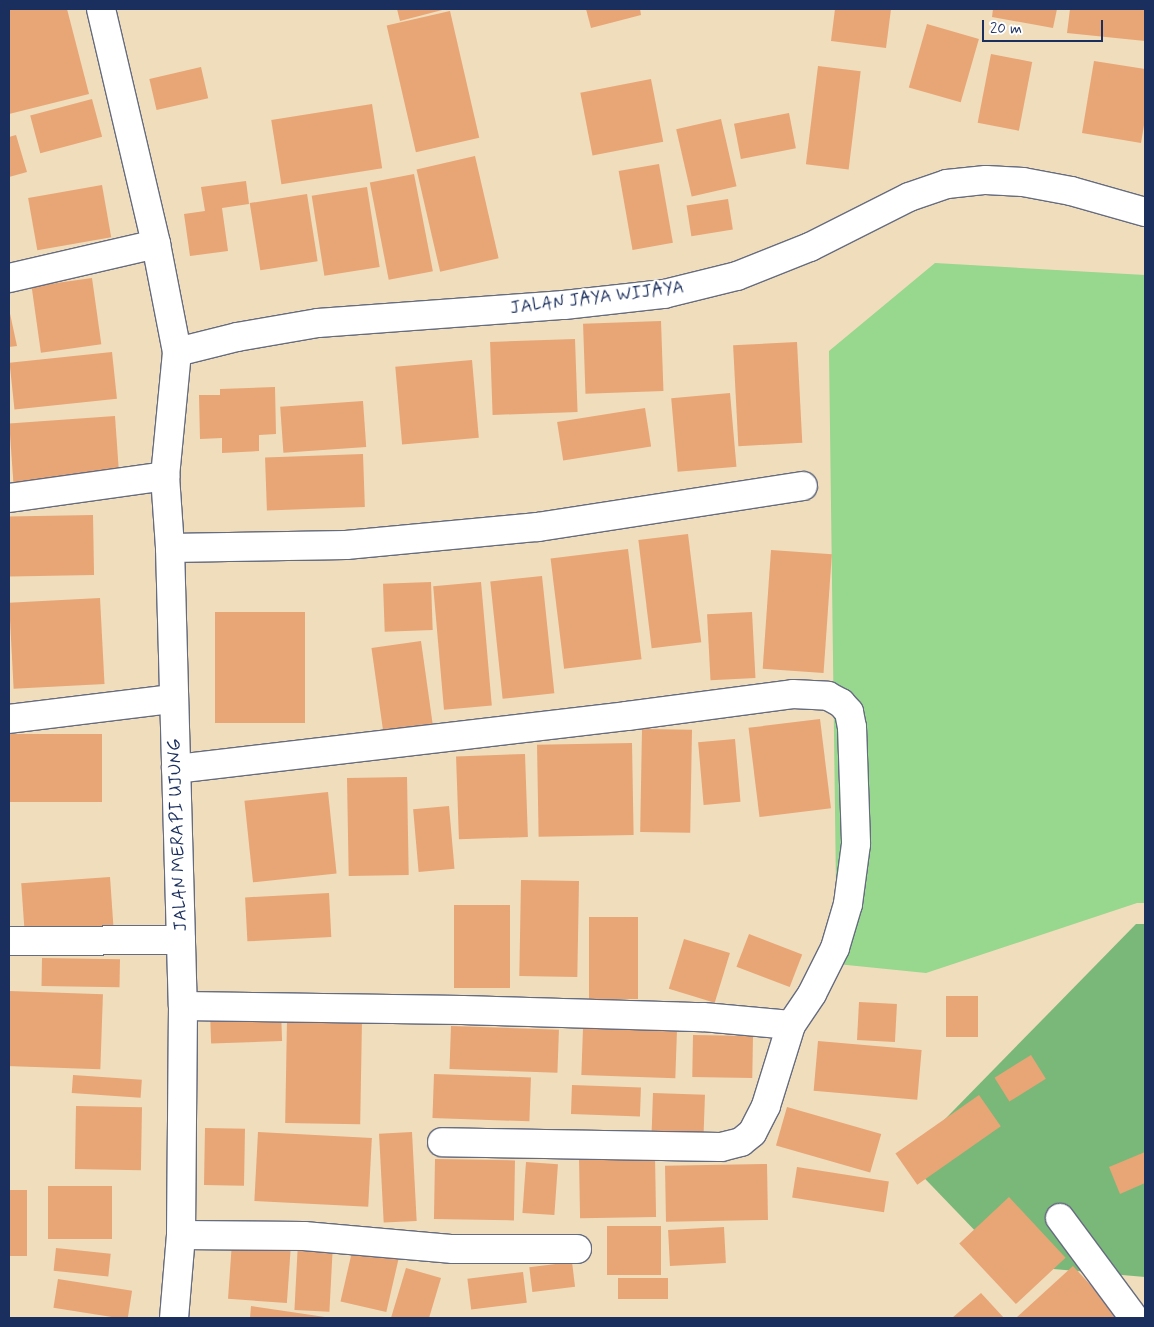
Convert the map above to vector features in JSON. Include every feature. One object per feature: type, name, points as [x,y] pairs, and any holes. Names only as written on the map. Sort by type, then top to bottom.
[{"type":"street","name":"JALAN MERAPI UJUNG","points":[[101,9],[156,244],[177,352],[165,476],[170,548],[183,1006],[181,1235],[174,1318]]},
{"type":"street","name":"JALAN JAYA WIJAYA","points":[[177,352],[237,337],[318,323],[564,305],[664,294],[736,276],[810,247],[909,197],[947,184],[986,180],[1023,182],[1072,191],[1145,212]]},
{"type":"street","points":[[9,278],[156,244]]},
{"type":"street","points":[[9,498],[165,476]]},
{"type":"street","points":[[170,548],[346,545],[538,528],[803,486]]},
{"type":"street","points":[[176,769],[617,717],[793,694],[828,696],[841,703],[849,712],[852,727],[856,844],[848,904],[835,948],[812,994],[791,1025],[760,1121],[752,1133],[741,1142],[721,1147],[442,1142]]},
{"type":"street","points":[[9,719],[173,699]]},
{"type":"street","points":[[9,941],[181,940]]},
{"type":"street","points":[[183,1006],[703,1016],[791,1025]]},
{"type":"street","points":[[1060,1218],[1134,1318]]},
{"type":"street","points":[[181,1235],[304,1236],[453,1249],[577,1249]]},
{"type":"green space","points":[[935,263],[1145,275],[1145,903],[1137,903],[926,973],[837,964],[829,351]]},
{"type":"green space","points":[[1136,924],[1145,924],[1145,1277],[1008,1265],[906,1159]]},
{"type":"building","points":[[9,9],[67,9],[89,94],[9,114]]},
{"type":"building","points":[[397,9],[446,9],[400,21]]},
{"type":"building","points":[[586,9],[640,9],[641,15],[591,28]]},
{"type":"building","points":[[835,9],[891,9],[886,48],[831,41]]},
{"type":"building","points":[[993,9],[1057,9],[1053,28],[992,17]]},
{"type":"building","points":[[1070,9],[1145,9],[1145,41],[1067,33]]},
{"type":"building","points":[[450,11],[479,138],[416,152],[387,26]]},
{"type":"building","points":[[927,24],[979,39],[961,102],[909,87]]},
{"type":"building","points":[[991,54],[1032,62],[1019,131],[978,123]]},
{"type":"building","points":[[1094,61],[1145,69],[1145,119],[1141,143],[1082,133]]},
{"type":"building","points":[[818,66],[861,71],[849,170],[806,164]]},
{"type":"building","points":[[201,67],[208,98],[157,110],[149,79]]},
{"type":"building","points":[[651,79],[663,142],[593,156],[580,93]]},
{"type":"building","points":[[92,99],[102,137],[40,153],[30,116]]},
{"type":"building","points":[[372,104],[382,168],[281,184],[271,120]]},
{"type":"building","points":[[789,113],[796,148],[741,159],[734,124]]},
{"type":"building","points":[[721,119],[737,186],[692,197],[676,129]]},
{"type":"building","points":[[16,135],[27,172],[9,177],[9,137]]},
{"type":"building","points":[[475,156],[499,258],[440,272],[417,169]]},
{"type":"building","points":[[659,164],[673,243],[633,250],[619,171]]},
{"type":"building","points":[[414,174],[433,271],[389,280],[370,183]]},
{"type":"building","points":[[246,181],[249,204],[222,208],[228,251],[190,256],[184,214],[205,211],[201,187]]},
{"type":"building","points":[[102,185],[111,237],[37,250],[28,198]]},
{"type":"building","points":[[367,187],[380,267],[324,276],[312,196]]},
{"type":"building","points":[[307,194],[318,261],[260,270],[250,203]]},
{"type":"building","points":[[728,199],[733,230],[691,236],[687,206]]},
{"type":"building","points":[[92,278],[101,344],[41,353],[32,286]]},
{"type":"building","points":[[9,309],[17,346],[9,347]]},
{"type":"building","points":[[661,321],[663,391],[585,394],[583,324]]},
{"type":"building","points":[[575,339],[578,412],[493,415],[490,342]]},
{"type":"building","points":[[797,342],[802,443],[738,446],[733,345]]},
{"type":"building","points":[[112,352],[117,399],[14,410],[10,363]]},
{"type":"building","points":[[472,360],[479,438],[402,444],[395,367]]},
{"type":"building","points":[[275,387],[276,434],[259,435],[259,451],[222,453],[222,438],[200,439],[199,395],[220,395],[220,389]]},
{"type":"building","points":[[730,393],[736,467],[678,472],[671,398]]},
{"type":"building","points":[[363,401],[366,447],[283,453],[280,407]]},
{"type":"building","points":[[645,408],[651,447],[563,460],[557,422]]},
{"type":"building","points":[[115,416],[119,478],[14,485],[9,423]]},
{"type":"building","points":[[363,454],[365,507],[267,510],[265,457]]},
{"type":"building","points":[[93,515],[94,575],[10,576],[9,516]]},
{"type":"building","points":[[688,534],[701,642],[652,648],[638,540]]},
{"type":"building","points":[[628,549],[642,659],[564,669],[551,559]]},
{"type":"building","points":[[771,550],[832,554],[824,673],[763,669]]},
{"type":"building","points":[[542,576],[554,693],[503,699],[490,581]]},
{"type":"building","points":[[431,582],[433,630],[385,632],[383,584]]},
{"type":"building","points":[[481,582],[492,706],[444,710],[433,586]]},
{"type":"building","points":[[100,598],[105,684],[14,689],[9,603]]},
{"type":"building","points":[[215,612],[305,612],[305,723],[215,723]]},
{"type":"building","points":[[752,612],[755,678],[711,680],[707,614]]},
{"type":"building","points":[[421,641],[433,724],[383,731],[371,648]]},
{"type":"building","points":[[820,719],[831,808],[760,817],[749,728]]},
{"type":"building","points":[[642,729],[692,730],[690,833],[640,832]]},
{"type":"building","points":[[9,734],[102,734],[102,802],[9,802]]},
{"type":"building","points":[[735,739],[740,802],[704,805],[698,742]]},
{"type":"building","points":[[632,743],[634,835],[539,837],[537,745]]},
{"type":"building","points":[[525,754],[528,837],[459,839],[456,756]]},
{"type":"building","points":[[407,777],[409,875],[349,876],[347,778]]},
{"type":"building","points":[[328,792],[337,874],[253,882],[244,801]]},
{"type":"building","points":[[449,806],[454,869],[419,872],[413,809]]},
{"type":"building","points":[[110,877],[113,926],[25,932],[21,883]]},
{"type":"building","points":[[521,880],[579,881],[577,977],[519,976]]},
{"type":"building","points":[[329,893],[331,937],[247,941],[245,897]]},
{"type":"building","points":[[454,905],[510,905],[510,988],[454,988]]},
{"type":"building","points":[[589,917],[638,917],[638,999],[589,999]]},
{"type":"building","points":[[749,934],[802,954],[790,987],[736,967]]},
{"type":"building","points":[[684,939],[730,953],[715,1003],[669,989]]},
{"type":"building","points":[[42,958],[120,959],[119,987],[42,986]]},
{"type":"building","points":[[9,991],[103,994],[100,1069],[9,1066]]},
{"type":"building","points":[[946,996],[978,996],[978,1037],[946,1037]]},
{"type":"building","points":[[859,1002],[897,1004],[895,1042],[857,1040]]},
{"type":"building","points":[[281,1010],[282,1041],[211,1043],[210,1012]]},
{"type":"building","points":[[287,1019],[362,1020],[360,1124],[285,1123]]},
{"type":"building","points":[[451,1026],[559,1030],[557,1073],[449,1069]]},
{"type":"building","points":[[583,1028],[677,1031],[675,1078],[581,1075]]},
{"type":"building","points":[[693,1035],[753,1036],[752,1078],[692,1077]]},
{"type":"building","points":[[818,1041],[922,1050],[917,1100],[814,1091]]},
{"type":"building","points":[[1031,1055],[1046,1079],[1009,1102],[995,1078]]},
{"type":"building","points":[[434,1074],[531,1077],[529,1121],[432,1118]]},
{"type":"building","points":[[73,1075],[142,1080],[141,1098],[72,1093]]},
{"type":"building","points":[[572,1085],[641,1087],[640,1116],[571,1114]]},
{"type":"building","points":[[653,1093],[705,1095],[703,1139],[651,1137]]},
{"type":"building","points":[[979,1095],[1001,1126],[917,1185],[895,1154]]},
{"type":"building","points":[[76,1106],[142,1107],[141,1170],[75,1169]]},
{"type":"building","points":[[787,1107],[881,1134],[870,1172],[776,1145]]},
{"type":"building","points":[[205,1128],[245,1129],[244,1186],[204,1185]]},
{"type":"building","points":[[258,1132],[372,1138],[368,1207],[254,1201]]},
{"type":"building","points":[[412,1132],[417,1221],[384,1223],[379,1134]]},
{"type":"building","points":[[1145,1152],[1145,1183],[1120,1194],[1109,1167]]},
{"type":"building","points":[[655,1156],[656,1217],[580,1218],[579,1157]]},
{"type":"building","points":[[435,1159],[515,1160],[514,1220],[434,1219]]},
{"type":"building","points":[[526,1162],[558,1164],[554,1215],[522,1213]]},
{"type":"building","points":[[767,1164],[768,1220],[666,1222],[665,1166]]},
{"type":"building","points":[[797,1167],[889,1182],[884,1212],[792,1198]]},
{"type":"building","points":[[48,1186],[112,1186],[112,1239],[48,1239]]},
{"type":"building","points":[[9,1190],[27,1190],[27,1256],[9,1256]]},
{"type":"building","points":[[1009,1197],[1066,1258],[1016,1304],[959,1243]]},
{"type":"building","points":[[607,1226],[661,1226],[661,1275],[607,1275]]},
{"type":"building","points":[[724,1227],[726,1263],[670,1266],[668,1230]]},
{"type":"building","points":[[232,1242],[291,1246],[287,1303],[228,1299]]},
{"type":"building","points":[[298,1242],[333,1244],[329,1312],[294,1310]]},
{"type":"building","points":[[354,1243],[400,1254],[386,1312],[341,1301]]},
{"type":"building","points":[[56,1248],[111,1254],[108,1277],[54,1271]]},
{"type":"building","points":[[572,1262],[575,1287],[532,1292],[529,1267]]},
{"type":"building","points":[[1073,1266],[1121,1318],[1016,1318]]},
{"type":"building","points":[[406,1268],[441,1278],[429,1318],[391,1318]]},
{"type":"building","points":[[523,1272],[527,1303],[471,1310],[467,1279]]},
{"type":"building","points":[[618,1278],[668,1278],[668,1299],[618,1299]]},
{"type":"building","points":[[58,1279],[132,1291],[128,1318],[53,1308]]},
{"type":"building","points":[[981,1293],[1004,1318],[952,1318]]},
{"type":"building","points":[[251,1306],[325,1317],[325,1318],[250,1318]]}]
